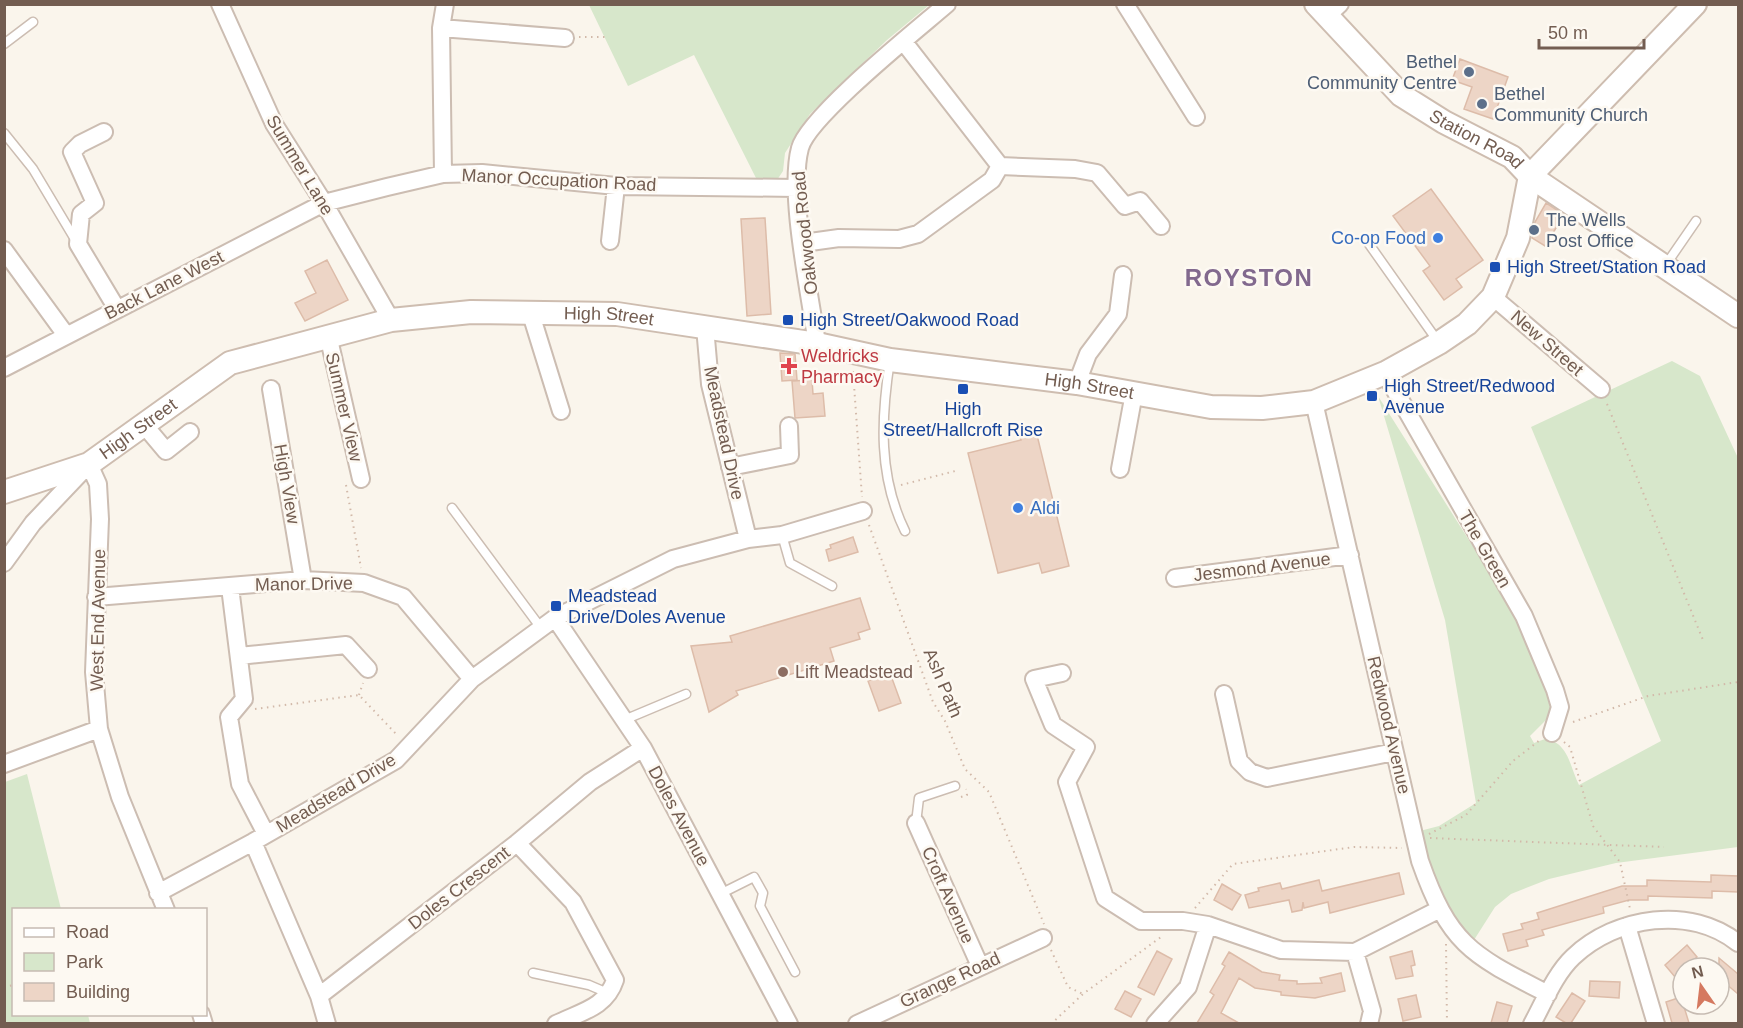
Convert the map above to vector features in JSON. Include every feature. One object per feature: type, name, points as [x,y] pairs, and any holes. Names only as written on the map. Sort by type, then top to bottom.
[{"type":"main road","points":[[1530,176],[1695,4]]},
{"type":"main road","name":"Station Road","points":[[1327,9],[1401,95],[1444,122],[1512,157],[1530,176],[1738,316]]},
{"type":"main road","name":"High Street","points":[[4,492],[88,464],[145,426],[203,380],[230,363],[391,320],[471,312],[530,311],[617,314],[817,344],[890,360],[1077,383],[1211,407],[1262,408],[1314,402],[1385,373],[1439,343],[1467,324],[1493,297],[1518,238],[1530,176]]},
{"type":"street","name":"Summer Lane","points":[[220,4],[274,124],[324,203],[391,320]]},
{"type":"street","points":[[443,174],[441,28],[445,4]]},
{"type":"street","name":"Oakwood Road","points":[[817,344],[796,188],[801,145],[821,116],[947,4]]},
{"type":"street","points":[[1125,4],[1196,117]]},
{"type":"street","points":[[441,28],[565,38]]},
{"type":"street","points":[[903,41],[1000,166],[1075,169],[1096,173],[1125,206],[1140,201],[1161,226]]},
{"type":"street","points":[[104,132],[80,144],[72,152],[95,203],[81,214],[78,244],[117,309]]},
{"type":"street","points":[[803,243],[839,238],[899,239],[918,234],[992,180],[1000,166]]},
{"type":"street","name":"Manor Occupation Road","points":[[324,203],[443,174],[482,173],[616,186],[796,188]]},
{"type":"street","points":[[610,241],[616,186]]},
{"type":"street","name":"Back Lane West","points":[[4,368],[324,203]]},
{"type":"street","points":[[4,250],[66,335]]},
{"type":"street","points":[[1077,383],[1088,354],[1118,314],[1123,275]]},
{"type":"street","name":"New Street","points":[[1493,297],[1600,389]]},
{"type":"street","points":[[530,311],[561,411]]},
{"type":"street","name":"Meadstead Drive","points":[[705,327],[710,384],[748,539]]},
{"type":"street","name":"Summer View","points":[[328,335],[361,479]]},
{"type":"street","name":"The Green","points":[[1385,373],[1524,616],[1560,707],[1554,728]]},
{"type":"street","name":"High View","points":[[271,389],[303,580]]},
{"type":"street","points":[[1120,469],[1134,393]]},
{"type":"street","name":"Redwood Avenue","points":[[1314,402],[1394,752],[1420,837],[1428,883],[1452,929],[1483,960],[1548,994]]},
{"type":"street","points":[[145,426],[166,451],[190,432]]},
{"type":"street","points":[[730,467],[790,455],[789,426]]},
{"type":"street","points":[[4,563],[33,523],[88,464]]},
{"type":"street","name":"West End Avenue","points":[[88,464],[98,484],[100,519],[94,672],[99,729],[120,797],[166,908]]},
{"type":"street","name":"Meadstead Drive","points":[[158,893],[396,760],[472,679],[548,623],[673,559],[748,539],[782,535],[863,511]]},
{"type":"street","name":"Jesmond Avenue","points":[[1175,578],[1350,555]]},
{"type":"street","name":"Manor Drive","points":[[96,597],[303,580],[364,583],[403,597],[472,679]]},
{"type":"street","points":[[230,587],[244,699],[229,717],[240,784],[327,1023]]},
{"type":"street","name":"Doles Avenue","points":[[548,623],[624,720],[643,748],[789,1023]]},
{"type":"street","points":[[239,656],[346,645],[368,669]]},
{"type":"street","points":[[1062,673],[1034,679],[1053,725],[1086,747],[1067,782],[1105,898],[1141,921],[1184,921],[1208,925],[1281,950],[1355,952],[1440,909]]},
{"type":"street","points":[[1224,694],[1239,761],[1250,772],[1267,778],[1394,752]]},
{"type":"street","points":[[4,764],[99,729]]},
{"type":"street","points":[[518,843],[590,782],[643,748]]},
{"type":"street","name":"Croft Avenue","points":[[916,823],[980,966]]},
{"type":"street","name":"Doles Crescent","points":[[319,996],[518,843],[573,902],[615,981],[611,994]]},
{"type":"street","points":[[1532,1023],[1571,958],[1594,941],[1630,925],[1686,920],[1736,936]]},
{"type":"street","points":[[1155,1023],[1188,987],[1208,925]]},
{"type":"street","points":[[1630,925],[1656,1023]]},
{"type":"street","name":"Grange Road","points":[[857,1023],[1043,938]]},
{"type":"street","points":[[1355,952],[1372,1011],[1370,1023]]},
{"type":"street","points":[[556,1023],[604,1001],[611,994]]},
{"type":"lane","points":[[4,44],[33,22]]},
{"type":"lane","points":[[4,133],[33,169],[78,244]]},
{"type":"lane","points":[[1665,266],[1696,221]]},
{"type":"lane","points":[[1369,244],[1439,343]]},
{"type":"lane","points":[[890,360],[882,421],[884,457],[897,514],[905,531]]},
{"type":"lane","points":[[452,508],[548,623]]},
{"type":"lane","points":[[782,535],[790,563],[832,586]]},
{"type":"lane","points":[[624,720],[686,694]]},
{"type":"lane","points":[[916,823],[919,798],[955,786]]},
{"type":"lane","points":[[720,894],[754,877],[763,893],[760,906],[795,972]]},
{"type":"lane","points":[[533,973],[589,985],[611,994]]},
{"type":"path","points":[[565,38],[606,37]]},
{"type":"path","name":"Ash Path","points":[[851,351],[863,511],[933,702],[945,721],[965,769],[989,792],[1045,927],[1043,938],[1068,987],[1083,994]]},
{"type":"path","points":[[1600,389],[1703,640]]},
{"type":"path","points":[[897,475],[900,486],[959,470]]},
{"type":"path","points":[[1051,1023],[1083,994],[1184,921],[1233,864],[1354,847],[1406,848],[1404,843],[1466,815],[1513,761],[1554,728],[1648,696],[1738,682]]},
{"type":"path","points":[[244,699],[254,709],[359,695],[408,747]]},
{"type":"path","points":[[1554,728],[1570,747],[1593,826],[1620,862],[1630,925]]},
{"type":"path","points":[[1420,837],[1609,847],[1664,847]]},
{"type":"path","points":[[1447,1023],[1446,934],[1452,929]]},
{"type":"green space","points":[[589,5],[929,5],[887,40],[810,114],[785,153],[783,171],[777,180],[758,182],[694,55],[628,86]]},
{"type":"green space","points":[[1672,361],[1700,376],[1738,458],[1738,847],[1616,863],[1549,879],[1511,894],[1495,907],[1474,940],[1463,930],[1446,905],[1416,832],[1439,826],[1476,803],[1445,620],[1378,396],[1508,602],[1552,706],[1551,715],[1530,736],[1534,743],[1545,739],[1553,741],[1564,750],[1579,785],[1661,741],[1531,427]]},
{"type":"green space","points":[[27,774],[61,908],[12,908],[12,1016],[88,1016],[90,1023],[5,1023],[5,782]]},
{"type":"building","points":[[1460,59],[1508,77],[1493,119],[1464,109],[1472,87],[1452,80]]},
{"type":"building","name":"Co-op Food","points":[[1431,189],[1483,260],[1456,279],[1462,287],[1444,300],[1423,271],[1430,266],[1393,216]]},
{"type":"building","points":[[1546,203],[1564,215],[1545,246],[1532,238],[1535,222]]},
{"type":"building","points":[[765,218],[771,314],[747,316],[741,219]]},
{"type":"building","points":[[327,260],[348,300],[305,321],[295,303],[316,293],[305,271]]},
{"type":"building","name":"Weldricks Pharmacy","points":[[780,353],[795,354],[797,380],[782,381]]},
{"type":"building","points":[[812,380],[813,394],[823,393],[825,416],[795,418],[792,381]]},
{"type":"building","name":"Aldi","points":[[1036,431],[1069,566],[1042,573],[1039,563],[998,573],[968,453],[1021,440],[1019,435]]},
{"type":"building","points":[[853,537],[858,552],[829,561],[826,550],[831,548],[830,545]]},
{"type":"building","points":[[860,598],[870,629],[858,633],[860,639],[830,648],[834,661],[736,691],[738,695],[709,712],[691,646],[732,642],[730,636]]},
{"type":"building","points":[[890,673],[901,703],[879,711],[868,681]]},
{"type":"building","points":[[1399,873],[1404,894],[1330,913],[1328,902],[1304,908],[1303,902],[1302,910],[1292,912],[1289,900],[1249,908],[1245,895],[1259,891],[1258,888],[1280,883],[1282,889],[1319,880],[1322,891]]},
{"type":"building","points":[[1711,875],[1738,876],[1738,892],[1712,891],[1712,898],[1648,896],[1648,900],[1629,900],[1603,907],[1604,913],[1542,930],[1544,935],[1526,940],[1528,946],[1508,951],[1503,934],[1523,929],[1521,924],[1539,919],[1537,913],[1622,886],[1647,886],[1647,880],[1711,882]]},
{"type":"building","points":[[1222,884],[1241,895],[1232,910],[1214,900]]},
{"type":"building","points":[[1687,945],[1696,956],[1675,956]]},
{"type":"building","points":[[1157,951],[1172,959],[1154,995],[1138,987]]},
{"type":"building","points":[[1412,951],[1415,965],[1411,966],[1413,976],[1396,979],[1390,957]]},
{"type":"building","points":[[1229,952],[1262,972],[1280,975],[1279,980],[1297,981],[1297,984],[1322,983],[1320,978],[1341,973],[1345,991],[1315,998],[1281,995],[1281,992],[1255,988],[1239,978],[1221,1013],[1239,1023],[1197,1023],[1214,995],[1210,992],[1225,966],[1222,964]]},
{"type":"building","points":[[1671,960],[1671,972],[1665,965]]},
{"type":"building","points":[[1731,968],[1738,974],[1738,994],[1731,988]]},
{"type":"building","points":[[1590,981],[1620,982],[1619,998],[1589,996]]},
{"type":"building","points":[[1125,991],[1141,999],[1131,1017],[1115,1009]]},
{"type":"building","points":[[1572,993],[1585,1001],[1571,1023],[1566,1023],[1556,1017]]},
{"type":"building","points":[[1416,995],[1421,1017],[1403,1021],[1398,999]]},
{"type":"building","points":[[1671,1000],[1671,1016],[1687,1016],[1689,1023],[1672,1023],[1666,1002]]},
{"type":"building","points":[[1497,1002],[1512,1006],[1507,1023],[1491,1023]]},
{"type":"place","name":"Bethel Community Centre","points":[[1469,72]]},
{"type":"place","name":"Bethel Community Church","points":[[1482,104]]},
{"type":"place","name":"The Wells Post Office","points":[[1534,230]]},
{"type":"place","name":"Co-op Food","points":[[1438,238]]},
{"type":"place","name":"High Street/Station Road","points":[[1495,267]]},
{"type":"place","name":"High Street/Oakwood Road","points":[[788,320]]},
{"type":"place","name":"Weldricks Pharmacy","points":[[789,366]]},
{"type":"place","name":"High Street/Hallcroft Rise","points":[[963,389]]},
{"type":"place","name":"High Street/Redwood Avenue","points":[[1372,396]]},
{"type":"place","name":"Aldi","points":[[1018,508]]},
{"type":"place","name":"Meadstead Drive/Doles Avenue","points":[[556,606]]},
{"type":"place","name":"Lift Meadstead","points":[[783,672]]},
{"type":"district","name":"ROYSTON","points":[[1249,278]]}]
